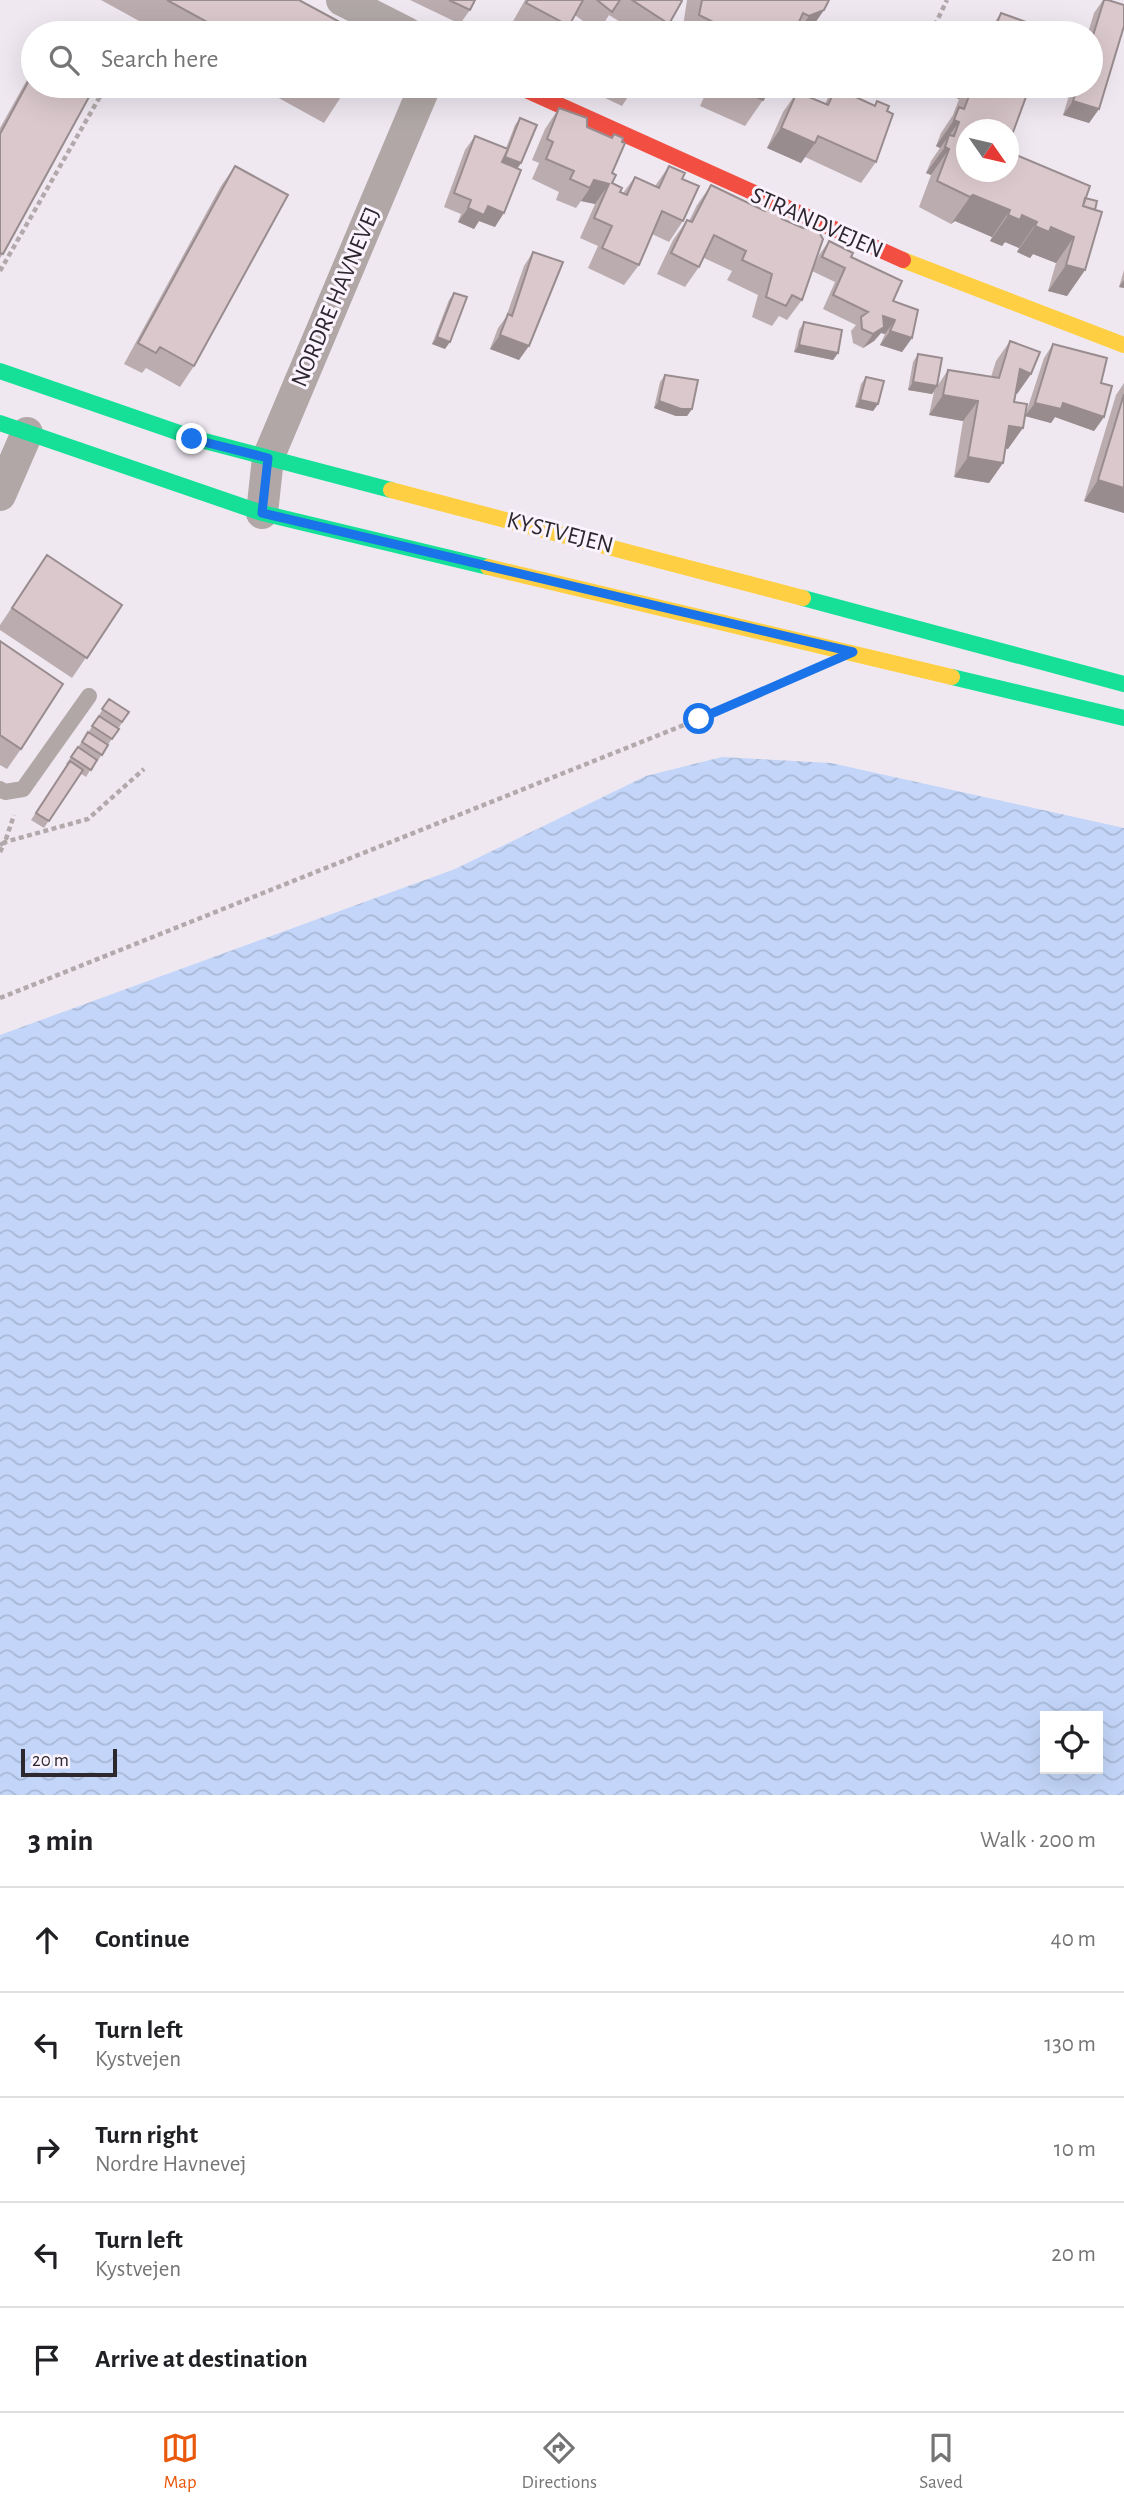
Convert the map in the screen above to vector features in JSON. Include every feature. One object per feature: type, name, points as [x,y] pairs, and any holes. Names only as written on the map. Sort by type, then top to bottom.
[{"type":"main road","name":"STRANDVEJEN","points":[[543,98],[782,208],[1001,302],[1124,345]]},
{"type":"main road","name":"KYSTVEJEN","points":[[0,371],[192,439],[650,556],[1124,684]]},
{"type":"main road","name":"KYSTVEJEN","points":[[13,428],[262,513],[1124,718]]},
{"type":"street","points":[[342,0],[383,21]]},
{"type":"street","name":"NORDRE HAVNEVEJ","points":[[262,513],[268,458],[420,98]]},
{"type":"street","points":[[0,495],[13,428]]},
{"type":"lane","points":[[0,789],[5,792],[23,789],[89,696]]},
{"type":"path","points":[[937,21],[947,0]]},
{"type":"path","points":[[0,271],[99,98]]},
{"type":"path","points":[[0,998],[686,724],[802,674]]},
{"type":"path","points":[[2,844],[88,819],[144,769]]},
{"type":"path","points":[[0,852],[23,789]]},
{"type":"water","points":[[722,757],[831,763],[1124,828],[1124,1795],[0,1795],[0,1035],[455,869],[646,776]]},
{"type":"building","points":[[167,0],[299,0],[338,21],[205,21]]},
{"type":"building","points":[[449,0],[475,0],[470,10]]},
{"type":"building","points":[[528,0],[583,0],[572,21],[560,21],[526,3]]},
{"type":"building","points":[[597,0],[620,0],[612,12]]},
{"type":"building","points":[[632,0],[681,0],[671,21],[664,21]]},
{"type":"building","points":[[702,0],[829,0],[824,10],[809,16],[803,13],[799,21],[711,21],[699,15]]},
{"type":"building","points":[[1104,0],[1124,5],[1124,26],[1103,96],[1103,21],[1098,21]]},
{"type":"building","points":[[1001,13],[1023,21],[998,21]]},
{"type":"building","points":[[21,95],[21,98],[88,98],[3,254],[0,253],[0,134]]},
{"type":"building","points":[[794,98],[811,98],[828,105],[831,98],[858,98],[875,106],[877,101],[889,106],[887,111],[893,114],[876,162],[818,136],[815,143],[781,128]]},
{"type":"building","points":[[968,98],[1026,98],[1018,119],[956,121],[954,120],[959,107],[964,109]]},
{"type":"building","points":[[1074,98],[1102,98],[1099,109],[1073,101]]},
{"type":"building","points":[[559,108],[587,118],[587,127],[612,138],[614,134],[623,138],[622,142],[625,143],[612,173],[616,175],[612,183],[622,188],[620,192],[627,195],[635,177],[659,188],[669,166],[685,173],[682,179],[699,186],[683,221],[662,211],[639,265],[602,248],[612,226],[594,218],[609,184],[594,180],[590,188],[570,179],[574,171],[546,159],[553,142],[547,139]]},
{"type":"building","points":[[520,118],[537,125],[521,163],[505,157]]},
{"type":"building","points":[[956,130],[956,182],[1019,182],[1019,156],[1090,186],[1083,206],[1102,212],[1085,270],[1066,265],[1074,237],[1051,227],[1049,232],[1035,226],[1037,222],[1022,215],[1020,220],[1008,215],[1010,210],[973,195],[970,197],[937,181],[949,149],[945,147],[949,135],[954,136]]},
{"type":"building","points":[[475,136],[508,149],[502,162],[521,170],[504,213],[488,206],[484,215],[468,208],[471,200],[454,193]]},
{"type":"building","points":[[235,166],[288,195],[194,366],[160,347],[156,353],[138,343]]},
{"type":"building","points":[[711,185],[765,211],[767,207],[783,215],[782,219],[803,228],[817,229],[823,239],[802,300],[792,295],[786,306],[766,297],[772,274],[742,260],[746,251],[714,235],[699,267],[671,253],[687,220],[692,222]]},
{"type":"building","points":[[1085,198],[1097,201],[1095,210],[1083,206]]},
{"type":"building","points":[[829,241],[853,253],[851,257],[902,281],[893,301],[918,310],[912,338],[890,331],[895,320],[883,316],[884,327],[873,334],[862,329],[861,317],[868,312],[833,295],[845,268],[822,257]]},
{"type":"building","points":[[533,252],[563,262],[529,346],[500,335],[508,314],[512,316]]},
{"type":"building","points":[[454,293],[467,297],[450,342],[437,337]]},
{"type":"building","points":[[804,322],[842,330],[838,353],[799,345]]},
{"type":"building","points":[[1010,341],[1040,352],[1031,374],[1020,369],[1014,402],[1027,404],[1023,428],[1009,426],[1003,463],[968,457],[978,401],[943,395],[948,370],[999,378]]},
{"type":"building","points":[[1053,344],[1107,358],[1101,383],[1112,386],[1104,417],[1063,403],[1061,409],[1035,403]]},
{"type":"building","points":[[918,354],[942,358],[937,386],[913,382]]},
{"type":"building","points":[[665,375],[698,380],[692,409],[681,409],[659,401]]},
{"type":"building","points":[[866,377],[884,381],[878,404],[860,400]]},
{"type":"building","points":[[1124,394],[1124,488],[1098,480]]},
{"type":"building","points":[[47,555],[122,605],[87,658],[12,608]]},
{"type":"building","points":[[0,641],[63,684],[21,749],[0,735]]},
{"type":"building","points":[[109,699],[129,712],[122,722],[102,709]]},
{"type":"building","points":[[99,716],[119,729],[112,739],[92,726]]},
{"type":"building","points":[[88,732],[108,745],[102,755],[82,742]]},
{"type":"building","points":[[78,747],[97,760],[91,770],[71,757]]},
{"type":"building","points":[[70,761],[83,770],[49,821],[36,813]]},
{"type":"traffic: fast","points":[[0,371],[197,439],[391,490]]},
{"type":"traffic: fast","points":[[0,423],[262,513],[488,567]]},
{"type":"traffic: fast","points":[[803,598],[1124,684]]},
{"type":"traffic: fast","points":[[952,677],[1124,718]]},
{"type":"traffic: slow","points":[[903,260],[1124,345]]},
{"type":"traffic: slow","points":[[391,490],[803,598]]},
{"type":"traffic: slow","points":[[488,567],[952,677]]},
{"type":"traffic: jam","points":[[544,98],[903,260]]},
{"type":"route","points":[[192,439],[268,458],[262,513],[853,652],[699,719]]}]
